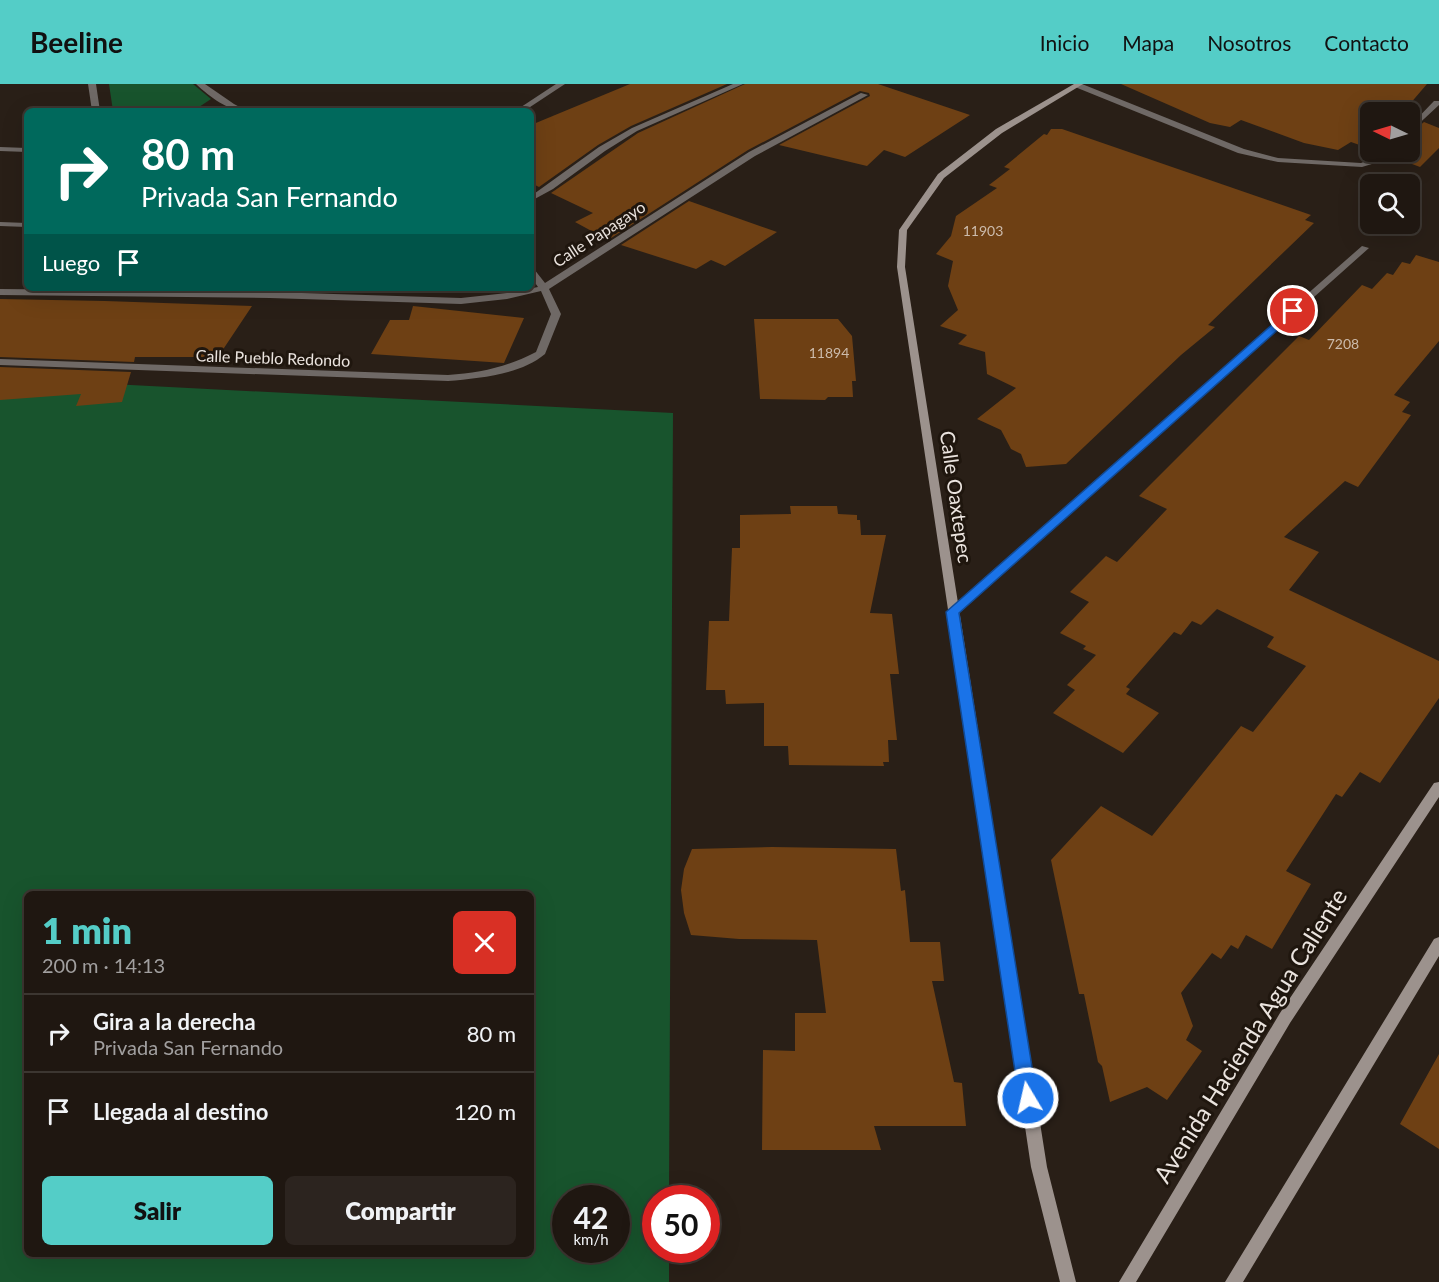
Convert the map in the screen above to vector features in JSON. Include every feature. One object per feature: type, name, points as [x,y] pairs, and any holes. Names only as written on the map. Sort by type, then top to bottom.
[{"type":"main road","name":"Calle Oaxtepec","points":[[1068,1282],[1039,1167],[901,267],[903,230],[941,176],[999,130],[1078,84]]},
{"type":"main road","name":"Avenida Hacienda Agua Caliente","points":[[1128,1282],[1285,1018],[1439,787]]},
{"type":"main road","points":[[1233,1282],[1439,943]]},
{"type":"street","points":[[92,84],[96,108]]},
{"type":"street","points":[[201,84],[236,108]]},
{"type":"street","points":[[524,108],[561,84]]},
{"type":"street","points":[[534,198],[553,188],[603,148],[650,122],[739,84]]},
{"type":"street","points":[[1078,84],[1241,151],[1278,160],[1362,165],[1371,162]]},
{"type":"street","name":"Calle Papagayo","points":[[534,290],[544,288],[752,154],[864,95]]},
{"type":"street","points":[[1420,120],[1437,103]]},
{"type":"street","points":[[0,149],[24,150]]},
{"type":"street","points":[[0,224],[24,225]]},
{"type":"street","points":[[953,612],[1365,248]]},
{"type":"street","points":[[534,275],[544,288]]},
{"type":"street","name":"Calle Pueblo Redondo","points":[[0,362],[448,378],[489,375],[511,369],[540,354],[556,314],[544,288]]},
{"type":"street","name":"Calle Papagayo","points":[[0,292],[270,295],[461,301],[530,291]]},
{"type":"green space","points":[[109,84],[193,84],[211,99],[198,108],[113,108]]},
{"type":"green space","points":[[15,379],[673,413],[669,1185],[642,1185],[642,1263],[669,1263],[669,1282],[0,1282],[0,397]]},
{"type":"building","points":[[630,84],[727,84],[631,126],[598,145],[539,187],[534,184],[534,124]]},
{"type":"building","points":[[745,84],[878,84],[970,115],[905,157],[884,150],[867,166],[779,145],[870,96],[869,93],[860,91],[748,150],[608,240],[575,222],[593,213],[551,193],[638,133]]},
{"type":"building","points":[[1121,84],[1427,84],[1412,102],[1360,102],[1360,145],[1351,142],[1338,150],[1304,143],[1241,120],[1230,127],[1210,123]]},
{"type":"building","points":[[1424,122],[1439,128],[1439,148],[1420,167],[1407,162],[1420,162],[1420,125]]},
{"type":"building","points":[[1051,129],[1062,129],[1311,215],[1305,220],[1314,223],[1208,325],[1215,327],[1181,355],[1066,464],[1026,467],[1021,454],[1011,449],[1001,430],[977,419],[1016,388],[987,374],[985,352],[958,344],[967,335],[940,326],[958,310],[948,286],[953,261],[936,254],[951,236],[956,216],[997,188],[989,185],[1010,169],[1004,167],[1044,134],[1047,135]]},
{"type":"building","points":[[689,201],[777,232],[725,266],[711,260],[696,269],[621,245]]},
{"type":"building","points":[[1416,255],[1439,262],[1439,341],[1394,395],[1410,402],[1402,412],[1411,415],[1358,487],[1345,481],[1284,537],[1319,552],[1289,590],[1439,661],[1439,698],[1380,783],[1360,772],[1342,797],[1336,794],[1286,871],[1311,884],[1272,949],[1246,935],[1238,949],[1231,945],[1221,959],[1212,953],[1181,993],[1193,1026],[1186,1040],[1202,1051],[1167,1100],[1147,1087],[1110,1102],[1102,1066],[1098,1062],[1084,994],[1079,994],[1051,860],[1101,806],[1152,836],[1241,726],[1253,732],[1306,666],[1267,647],[1274,637],[1217,609],[1201,625],[1192,621],[1181,635],[1174,632],[1126,687],[1130,689],[1126,694],[1159,713],[1123,753],[1053,713],[1075,690],[1067,685],[1096,655],[1083,649],[1086,646],[1060,633],[1089,602],[1070,592],[1106,556],[1117,562],[1167,509],[1139,496],[1299,336],[1309,340],[1362,285],[1372,289],[1387,273],[1393,275],[1402,262],[1410,264]]},
{"type":"building","points":[[0,299],[252,306],[218,357],[135,357],[134,362],[0,357]]},
{"type":"building","points":[[413,306],[524,318],[504,363],[371,354],[390,320],[409,320]]},
{"type":"building","points":[[754,319],[838,319],[852,336],[856,381],[852,381],[853,397],[828,397],[825,400],[760,399]]},
{"type":"building","points":[[0,367],[131,372],[122,402],[76,406],[81,394],[0,400]]},
{"type":"building","points":[[790,506],[837,506],[838,514],[857,515],[857,520],[860,520],[861,535],[886,535],[870,613],[892,614],[899,674],[890,674],[897,740],[888,740],[889,762],[883,762],[884,766],[789,765],[788,746],[764,746],[764,703],[726,704],[725,690],[706,690],[709,621],[729,621],[732,548],[740,548],[740,515],[791,514]]},
{"type":"building","points":[[772,847],[896,849],[901,891],[905,890],[910,942],[940,942],[944,981],[932,981],[954,1082],[962,1083],[966,1126],[874,1126],[881,1150],[762,1150],[763,1050],[795,1051],[795,1013],[826,1013],[817,940],[739,939],[691,935],[684,913],[681,890],[684,869],[692,849]]},
{"type":"building","points":[[1439,1054],[1439,1149],[1400,1124]]},
{"type":"route","points":[[1028,1098],[953,612],[1293,311]]}]
